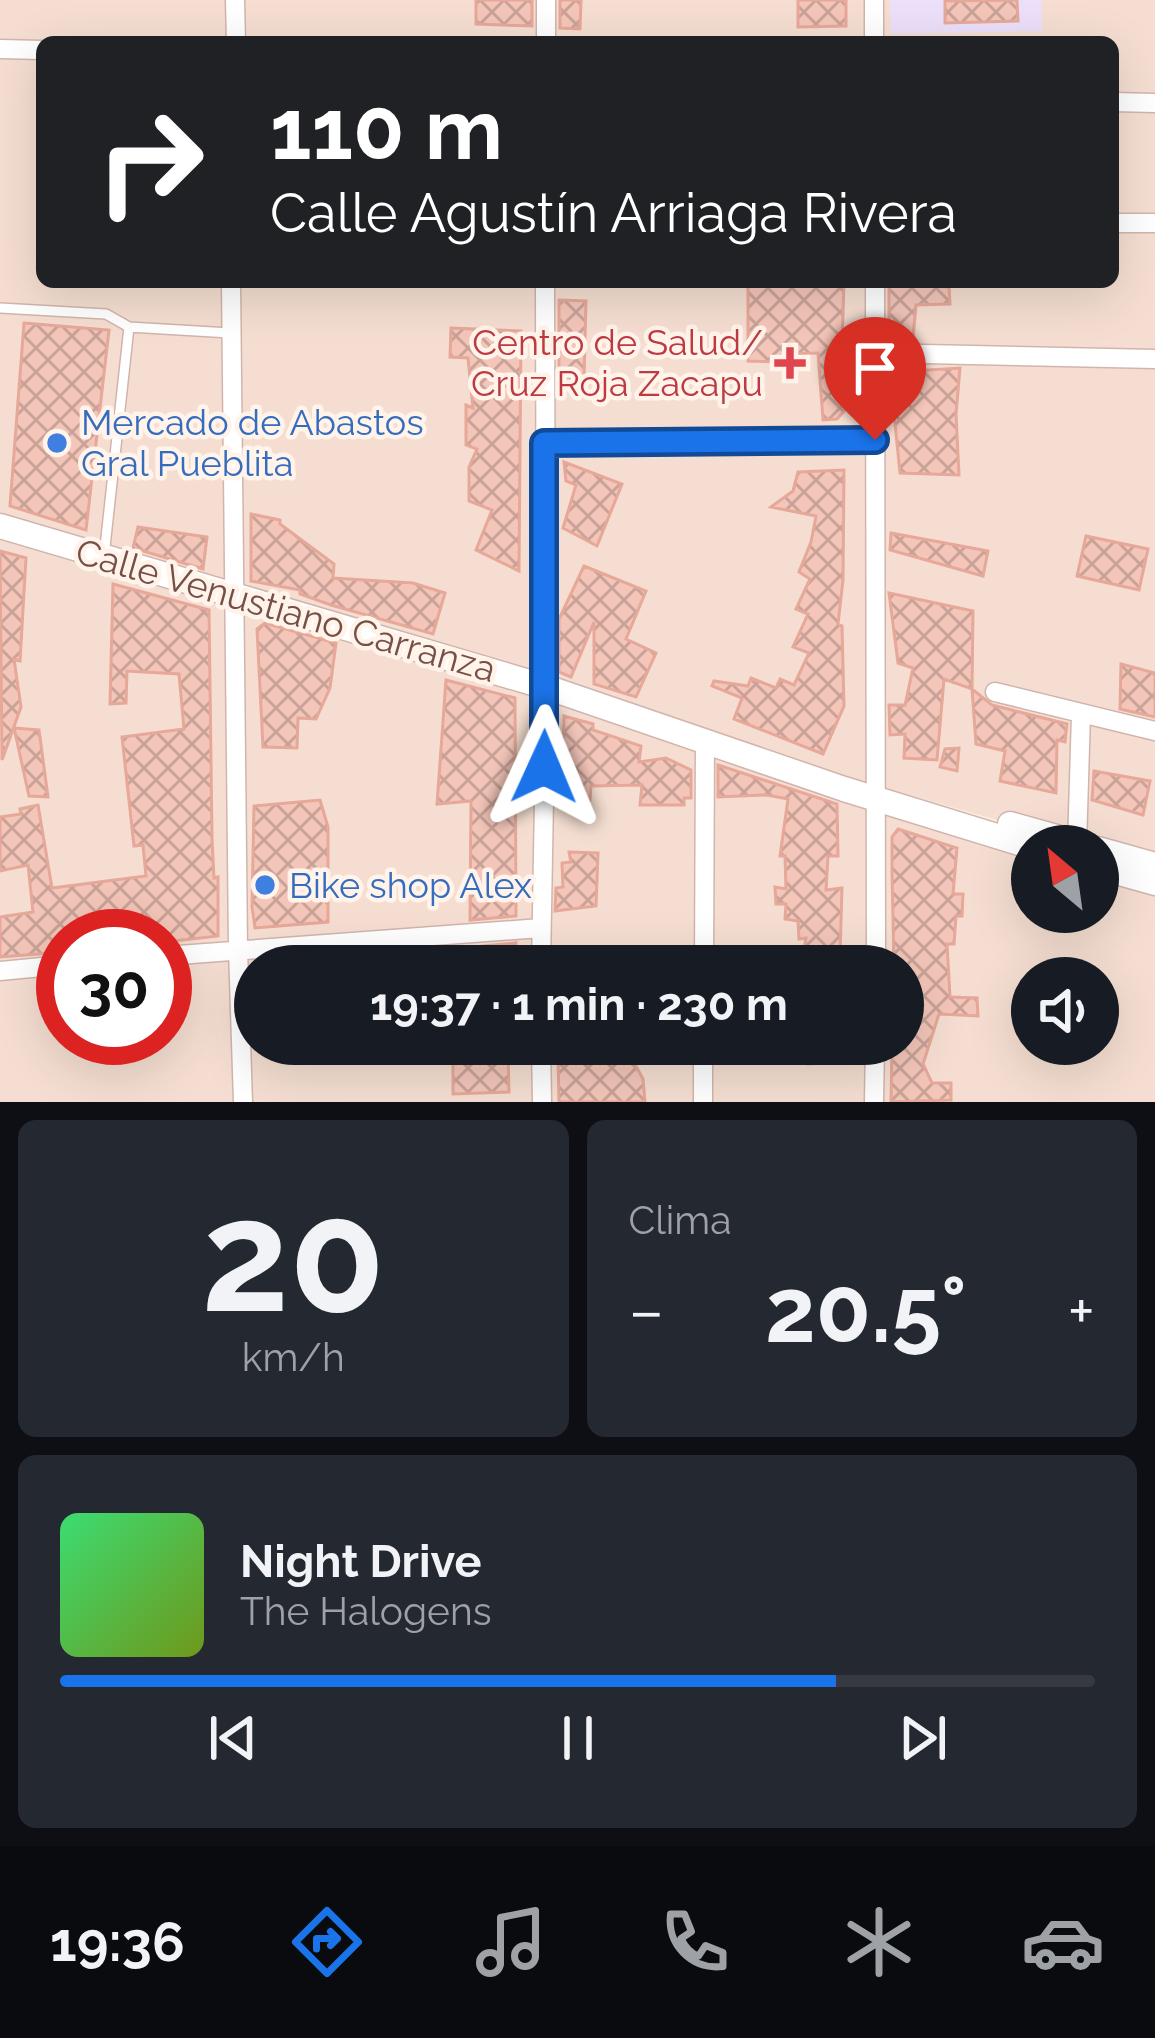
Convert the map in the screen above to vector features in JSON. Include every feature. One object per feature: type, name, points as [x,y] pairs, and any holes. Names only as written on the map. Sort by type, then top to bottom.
[{"type":"street","points":[[235,0],[236,36]]},
{"type":"street","points":[[546,0],[546,36]]},
{"type":"street","points":[[874,0],[874,36]]},
{"type":"street","points":[[0,49],[36,50]]},
{"type":"street","points":[[1119,102],[1155,104]]},
{"type":"street","points":[[1119,224],[1155,224]]},
{"type":"street","points":[[231,288],[238,945]]},
{"type":"street","points":[[541,945],[545,288]]},
{"type":"street","points":[[875,288],[876,945]]},
{"type":"street","points":[[877,353],[1155,358]]},
{"type":"street","points":[[544,443],[875,440]]},
{"type":"street","name":"Calle Venustiano Carranza","points":[[0,526],[546,687],[844,789],[878,793],[1011,827]]},
{"type":"street","points":[[995,692],[1155,731]]},
{"type":"street","points":[[1081,714],[1084,825]]},
{"type":"street","points":[[704,945],[705,741]]},
{"type":"street","name":"Calle Venustiano Carranza","points":[[878,793],[1011,840]]},
{"type":"street","name":"Calle Venustiano Carranza","points":[[1119,855],[1155,865]]},
{"type":"street","points":[[1119,873],[1155,883]]},
{"type":"street","points":[[296,945],[541,928]]},
{"type":"street","points":[[192,953],[234,949]]},
{"type":"street","points":[[0,971],[36,968]]},
{"type":"street","points":[[242,1065],[243,1102]]},
{"type":"street","points":[[542,1065],[542,1102]]},
{"type":"street","points":[[703,1065],[703,1102]]},
{"type":"street","points":[[874,1102],[875,1065]]},
{"type":"lane","points":[[0,308],[106,314],[129,327],[230,333]]},
{"type":"lane","points":[[104,556],[129,327]]},
{"type":"shaded area","points":[[0,0],[1155,0],[1155,865],[1119,855],[1119,825],[1015,825],[878,786],[848,789],[1011,839],[1011,933],[1119,933],[1119,871],[1155,882],[1155,1102],[0,1102]]},
{"type":"shaded area","points":[[890,0],[1042,0],[1042,31],[891,34]]},
{"type":"building","points":[[476,0],[532,0],[532,26],[476,24]]},
{"type":"building","points":[[560,0],[581,0],[580,29],[560,28]]},
{"type":"building","points":[[798,0],[846,0],[846,26],[798,27]]},
{"type":"building","points":[[1017,0],[1018,21],[945,23],[945,1]]},
{"type":"building","points":[[748,288],[844,288],[846,409],[837,419],[823,420],[818,353],[785,354],[785,362],[748,361]]},
{"type":"building","points":[[889,288],[949,288],[950,304],[916,305],[913,337],[889,337]]},
{"type":"building","points":[[559,300],[586,301],[584,380],[559,379]]},
{"type":"building","points":[[24,323],[109,330],[86,530],[10,506]]},
{"type":"building","points":[[451,328],[521,331],[519,571],[476,550],[492,510],[469,501],[469,467],[477,449],[466,445],[466,405],[473,408],[468,358],[450,357]]},
{"type":"building","points":[[960,368],[959,475],[900,473],[894,414],[896,372]]},
{"type":"building","points":[[564,462],[622,484],[597,546],[563,528],[576,485],[566,481]]},
{"type":"building","points":[[844,470],[838,624],[842,626],[844,706],[823,754],[734,719],[742,698],[712,686],[714,681],[748,686],[751,678],[776,688],[780,679],[794,685],[809,653],[793,647],[808,614],[796,609],[810,579],[799,572],[816,516],[771,507],[793,491],[798,472]]},
{"type":"building","points":[[251,514],[280,520],[334,564],[333,578],[413,583],[445,593],[433,634],[331,605],[300,594],[300,590],[251,581]]},
{"type":"building","points":[[138,527],[207,537],[203,569],[133,548]]},
{"type":"building","points":[[891,533],[988,551],[983,576],[890,550]]},
{"type":"building","points":[[1086,536],[1148,549],[1139,590],[1077,576]]},
{"type":"building","points":[[0,551],[26,558],[20,661],[14,659],[21,707],[2,760]]},
{"type":"building","points":[[584,566],[646,591],[626,639],[656,653],[636,697],[594,684],[594,622],[571,677],[559,672],[559,619]]},
{"type":"building","points":[[113,584],[209,610],[218,936],[192,939],[192,909],[36,909],[36,954],[0,957],[0,917],[33,912],[28,865],[0,871],[0,817],[38,805],[52,888],[146,876],[143,845],[134,846],[122,737],[184,729],[179,674],[127,671],[126,703],[110,704]]},
{"type":"building","points":[[889,593],[973,611],[972,689],[944,679],[937,760],[904,758],[905,734],[890,735],[889,705],[905,705],[913,668],[898,663]]},
{"type":"building","points":[[265,623],[336,643],[330,688],[316,719],[298,718],[297,748],[263,747],[257,629]]},
{"type":"building","points":[[1121,664],[1155,673],[1155,717],[1120,709]]},
{"type":"building","points":[[446,680],[515,698],[516,916],[470,920],[471,801],[437,804]]},
{"type":"building","points":[[972,689],[992,705],[1067,724],[1065,742],[1057,740],[1056,793],[1000,781],[1005,751],[976,744]]},
{"type":"building","points":[[564,716],[641,746],[639,762],[666,758],[691,770],[691,798],[684,798],[684,805],[640,805],[642,785],[591,786],[590,800],[562,793]]},
{"type":"building","points":[[14,728],[39,730],[48,797],[29,796]]},
{"type":"building","points":[[959,748],[957,771],[940,767],[945,749]]},
{"type":"building","points":[[718,765],[837,804],[838,856],[828,856],[826,890],[842,888],[840,945],[805,945],[806,938],[799,939],[798,921],[785,919],[786,904],[776,904],[775,887],[786,889],[785,856],[780,856],[788,799],[718,797]]},
{"type":"building","points":[[1094,771],[1150,781],[1143,815],[1092,800]]},
{"type":"building","points":[[320,800],[328,827],[328,922],[255,928],[254,806]]},
{"type":"building","points":[[898,829],[957,848],[953,894],[963,894],[962,916],[956,916],[954,944],[947,944],[950,997],[977,998],[978,1016],[939,1014],[924,1061],[924,945],[894,945],[892,837]]},
{"type":"building","points":[[569,852],[598,853],[596,906],[555,911],[556,888],[563,887],[562,863],[571,862]]},
{"type":"building","points":[[453,1065],[508,1065],[509,1092],[453,1094]]},
{"type":"building","points":[[558,1065],[635,1065],[643,1079],[645,1102],[559,1102]]},
{"type":"building","points":[[892,1065],[923,1065],[932,1083],[951,1083],[951,1100],[891,1102]]},
{"type":"place","name":"Centro de Salud/ Cruz Roja Zacapu","points":[[790,363]]},
{"type":"place","name":"Mercado de Abastos Gral Pueblita","points":[[57,443]]},
{"type":"place","name":"Bike shop Alex","points":[[265,885]]},
{"type":"route","points":[[544,767],[544,443],[875,440]]}]
